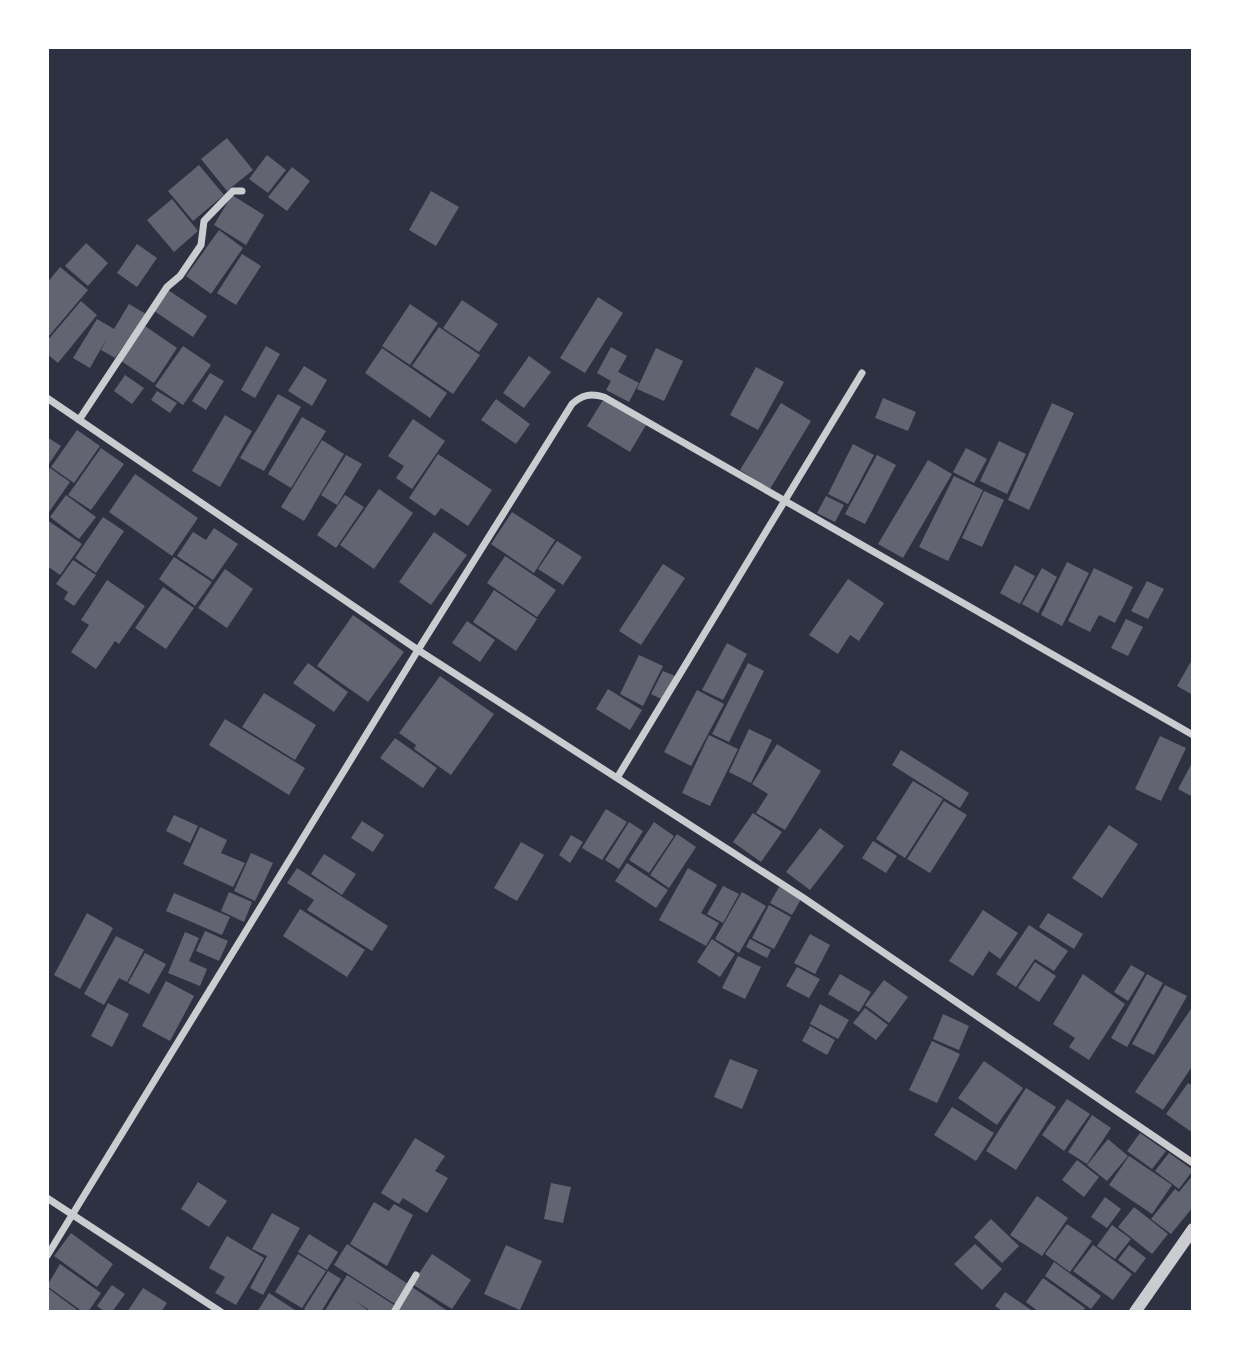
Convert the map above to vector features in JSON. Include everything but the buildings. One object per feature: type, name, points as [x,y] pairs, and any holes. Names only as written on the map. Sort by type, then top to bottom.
[{"type":"street","points":[[79,420],[167,286],[180,276],[201,245],[204,221],[233,191],[242,191]]},
{"type":"street","points":[[617,778],[862,373]]},
{"type":"street","points":[[47,1256],[418,650],[572,404],[580,397],[595,394],[604,397],[1193,735]]},
{"type":"street","points":[[47,398],[418,650],[802,897],[1193,1163]]},
{"type":"street","points":[[47,1198],[221,1312]]},
{"type":"street","points":[[1135,1312],[1193,1228]]},
{"type":"street","points":[[394,1312],[416,1275]]}]
